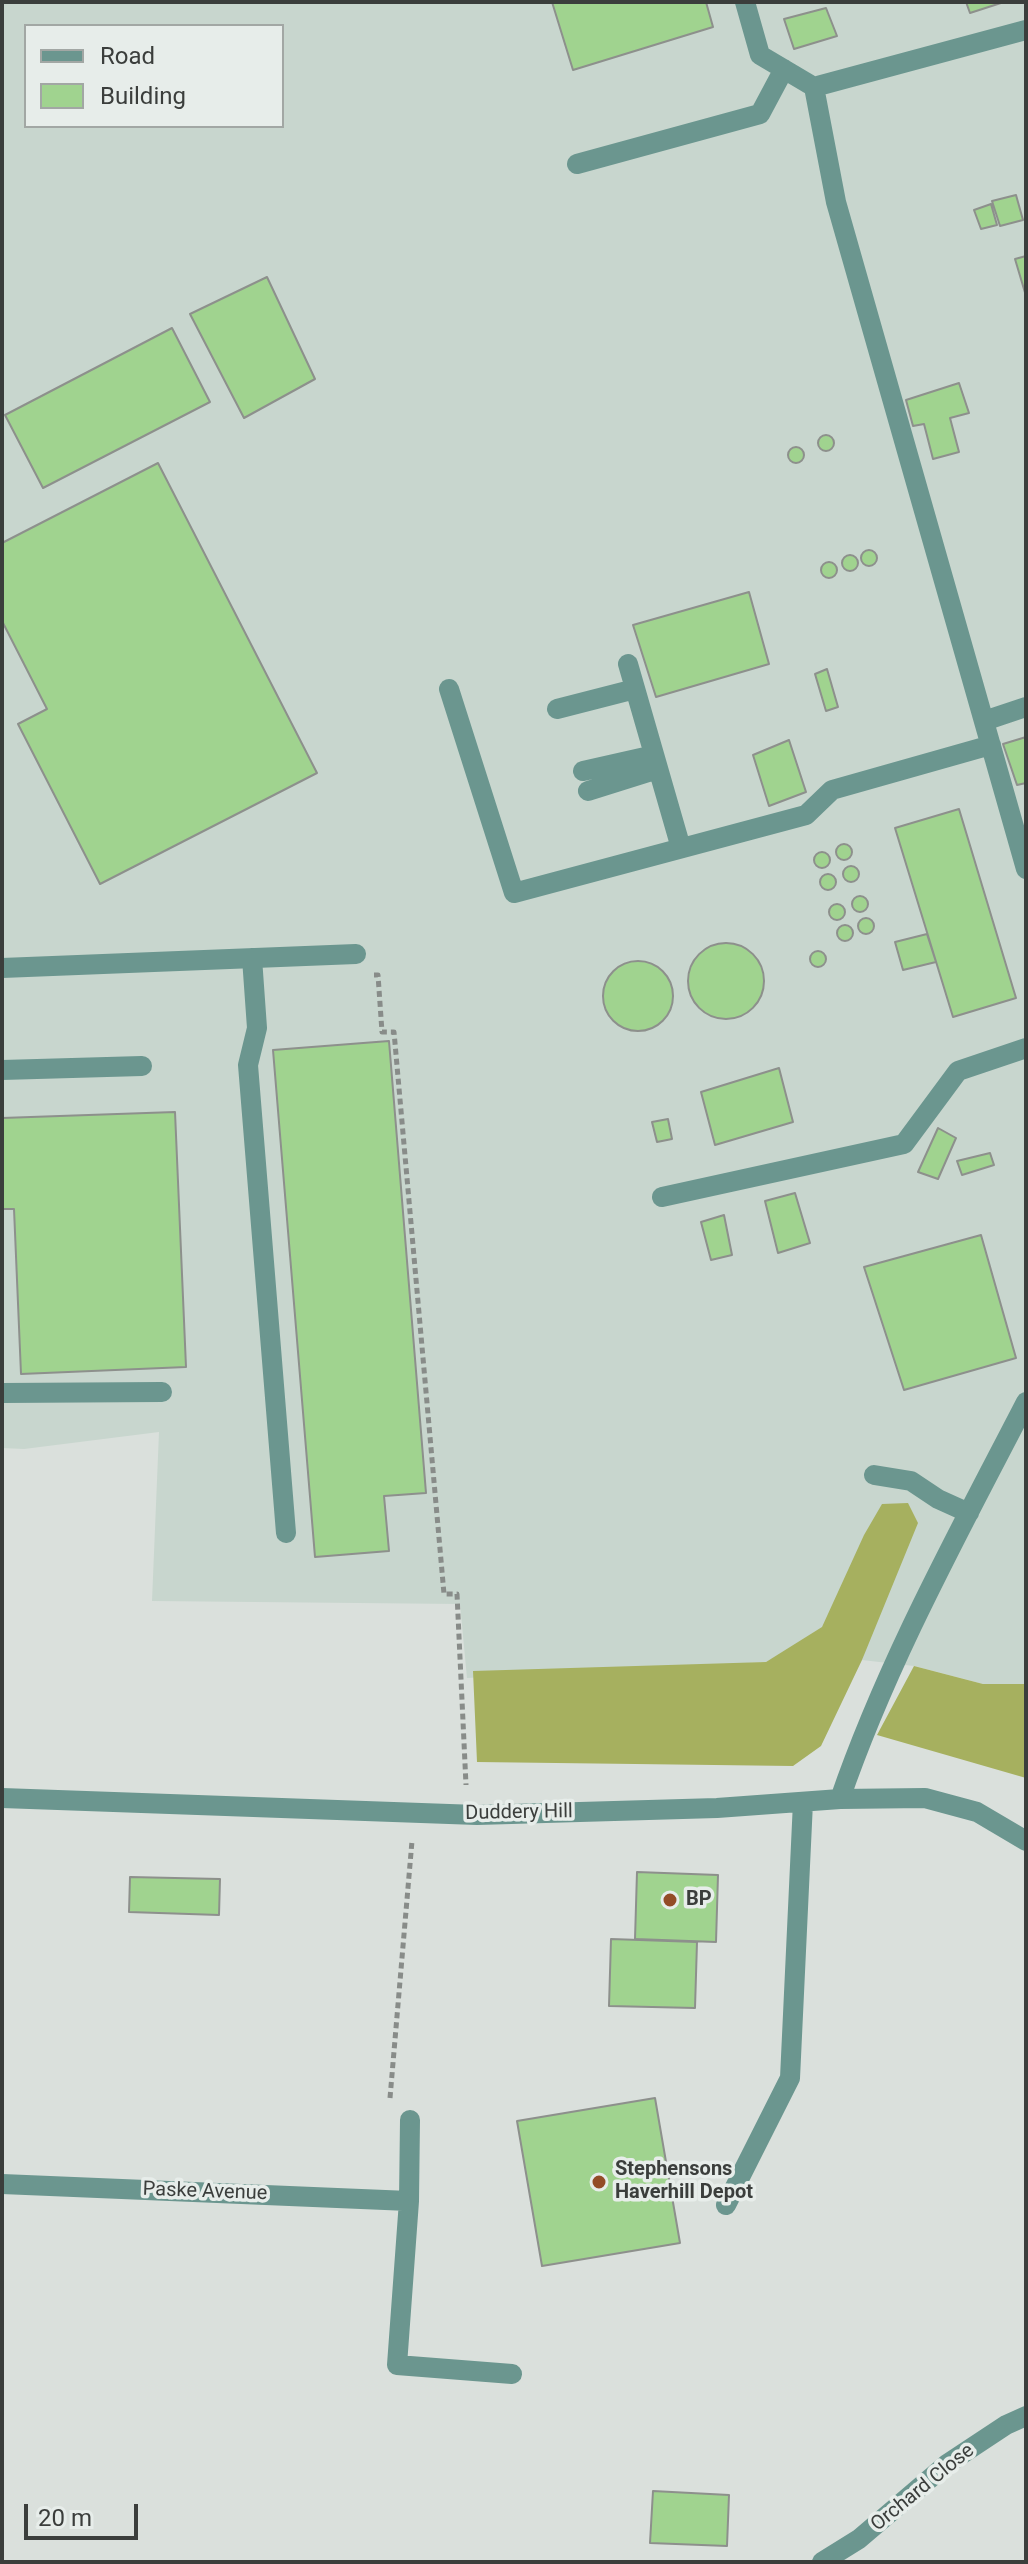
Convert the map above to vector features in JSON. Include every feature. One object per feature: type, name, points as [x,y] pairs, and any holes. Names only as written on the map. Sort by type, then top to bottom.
[{"type":"street","points":[[745,2],[760,55],[814,87],[1026,30]]},
{"type":"street","points":[[577,164],[760,114],[784,69]]},
{"type":"street","points":[[814,87],[836,202],[1026,869]]},
{"type":"street","points":[[628,664],[681,848]]},
{"type":"street","points":[[449,689],[514,893],[806,815],[832,790],[991,745]]},
{"type":"street","points":[[557,709],[635,689]]},
{"type":"street","points":[[984,721],[1026,707]]},
{"type":"street","points":[[585,781],[656,762]]},
{"type":"street","points":[[2,968],[356,954]]},
{"type":"street","points":[[252,958],[257,1028],[248,1065],[286,1533]]},
{"type":"street","points":[[662,1197],[904,1144],[958,1071],[1026,1048]]},
{"type":"street","points":[[2,1070],[142,1066]]},
{"type":"street","points":[[2,1393],[162,1392]]},
{"type":"street","points":[[840,1799],[861,1739],[1026,1402]]},
{"type":"street","points":[[874,1475],[911,1481],[938,1499],[969,1513]]},
{"type":"street","name":"Duddery Hill","points":[[2,1798],[467,1814],[717,1808],[840,1799],[925,1798],[977,1812],[1026,1841]]},
{"type":"street","points":[[726,2205],[790,2078],[803,1802]]},
{"type":"street","points":[[410,2120],[409,2201],[397,2365],[512,2374]]},
{"type":"street","name":"Paske Avenue","points":[[2,2184],[409,2201]]},
{"type":"street","name":"Orchard Close","points":[[822,2562],[859,2539],[947,2464],[1006,2425],[1026,2416]]},
{"type":"path","points":[[369,975],[378,975],[382,1032],[394,1032],[444,1594],[457,1594],[467,1814]]},
{"type":"path","points":[[410,2120],[388,2112],[414,1812]]},
{"type":"shaded area","points":[[2,2],[1026,2],[1026,1684],[983,1684],[914,1666],[862,1660],[864,1654],[467,1678],[460,1604],[152,1601],[159,1432],[24,1449],[2,1448]]},
{"type":"green space","points":[[908,1503],[918,1523],[862,1660],[821,1746],[793,1766],[477,1762],[473,1671],[766,1662],[822,1627],[864,1535],[882,1504]]},
{"type":"green space","points":[[914,1666],[983,1684],[1026,1684],[1026,1778],[877,1735]]},
{"type":"building","points":[[552,2],[706,2],[713,27],[573,70]]},
{"type":"building","points":[[966,2],[1004,2],[970,13]]},
{"type":"building","points":[[826,8],[837,36],[794,49],[784,19]]},
{"type":"building","points":[[1016,195],[1023,220],[1000,226],[992,201]]},
{"type":"building","points":[[991,204],[997,225],[981,229],[974,210]]},
{"type":"building","points":[[1026,256],[1026,296],[1015,259]]},
{"type":"building","points":[[267,277],[315,379],[244,418],[190,314]]},
{"type":"building","points":[[172,328],[210,402],[43,488],[5,415]]},
{"type":"building","points":[[959,383],[969,413],[950,418],[959,452],[933,459],[924,424],[913,426],[906,400]]},
{"type":"building","points":[[823,435],[829,435],[834,443],[832,449],[823,451],[818,446],[818,440]]},
{"type":"building","points":[[793,447],[799,447],[804,455],[802,461],[793,463],[788,458],[788,452]]},
{"type":"building","points":[[158,463],[317,773],[100,884],[18,724],[47,709],[2,621],[2,543]]},
{"type":"building","points":[[866,550],[872,550],[877,558],[875,564],[866,566],[861,561],[861,555]]},
{"type":"building","points":[[847,555],[853,555],[858,563],[856,569],[847,571],[842,566],[842,560]]},
{"type":"building","points":[[826,562],[832,562],[837,570],[835,576],[826,578],[821,573],[821,567]]},
{"type":"building","points":[[749,592],[769,664],[656,697],[633,625]]},
{"type":"building","points":[[827,669],[838,707],[826,711],[815,674]]},
{"type":"building","points":[[1026,737],[1026,783],[1017,785],[1003,744]]},
{"type":"building","points":[[789,740],[806,792],[769,806],[753,755]]},
{"type":"building","points":[[959,809],[1016,998],[953,1017],[895,828]]},
{"type":"building","points":[[841,844],[847,844],[852,852],[850,858],[841,860],[836,855],[836,849]]},
{"type":"building","points":[[819,852],[825,852],[830,860],[828,866],[819,868],[814,863],[814,857]]},
{"type":"building","points":[[848,866],[854,866],[859,874],[857,880],[848,882],[843,877],[843,871]]},
{"type":"building","points":[[825,874],[831,874],[836,882],[834,888],[825,890],[820,885],[820,879]]},
{"type":"building","points":[[857,896],[863,896],[868,904],[866,910],[857,912],[852,907],[852,901]]},
{"type":"building","points":[[834,904],[840,904],[845,912],[843,918],[834,920],[829,915],[829,909]]},
{"type":"building","points":[[863,918],[869,918],[874,926],[872,932],[863,934],[858,929],[858,923]]},
{"type":"building","points":[[842,925],[848,925],[853,933],[851,939],[842,941],[837,936],[837,930]]},
{"type":"building","points":[[927,934],[936,962],[903,970],[895,942]]},
{"type":"building","points":[[734,943],[747,949],[758,960],[764,981],[762,996],[747,1013],[734,1019],[718,1019],[705,1013],[690,996],[688,973],[694,960],[711,945]]},
{"type":"building","points":[[815,951],[821,951],[826,959],[824,965],[815,967],[810,962],[810,956]]},
{"type":"building","points":[[638,961],[663,971],[673,996],[663,1021],[638,1031],[613,1021],[603,996],[613,971]]},
{"type":"building","points":[[389,1041],[426,1493],[384,1496],[389,1551],[315,1557],[273,1050]]},
{"type":"building","points":[[779,1068],[793,1122],[715,1145],[701,1092]]},
{"type":"building","points":[[175,1112],[186,1367],[21,1374],[14,1209],[2,1209],[2,1118]]},
{"type":"building","points":[[668,1119],[672,1139],[657,1142],[652,1122]]},
{"type":"building","points":[[938,1128],[956,1138],[938,1179],[918,1172]]},
{"type":"building","points":[[990,1153],[994,1165],[962,1175],[957,1161]]},
{"type":"building","points":[[795,1193],[810,1243],[778,1253],[765,1201]]},
{"type":"building","points":[[724,1215],[732,1255],[711,1260],[701,1222]]},
{"type":"building","points":[[981,1235],[1016,1358],[904,1390],[864,1267]]},
{"type":"building","points":[[637,1872],[718,1875],[716,1942],[635,1939]]},
{"type":"building","points":[[130,1877],[220,1879],[219,1915],[129,1912]]},
{"type":"building","points":[[611,1939],[697,1942],[695,2008],[609,2006]]},
{"type":"building","name":"Stephensons Haverhill Depot","points":[[655,2098],[680,2243],[542,2266],[517,2121]]},
{"type":"building","points":[[653,2491],[729,2495],[727,2546],[650,2543]]},
{"type":"place","name":"BP","points":[[670,1900]]},
{"type":"place","name":"Stephensons Haverhill Depot","points":[[599,2182]]}]
